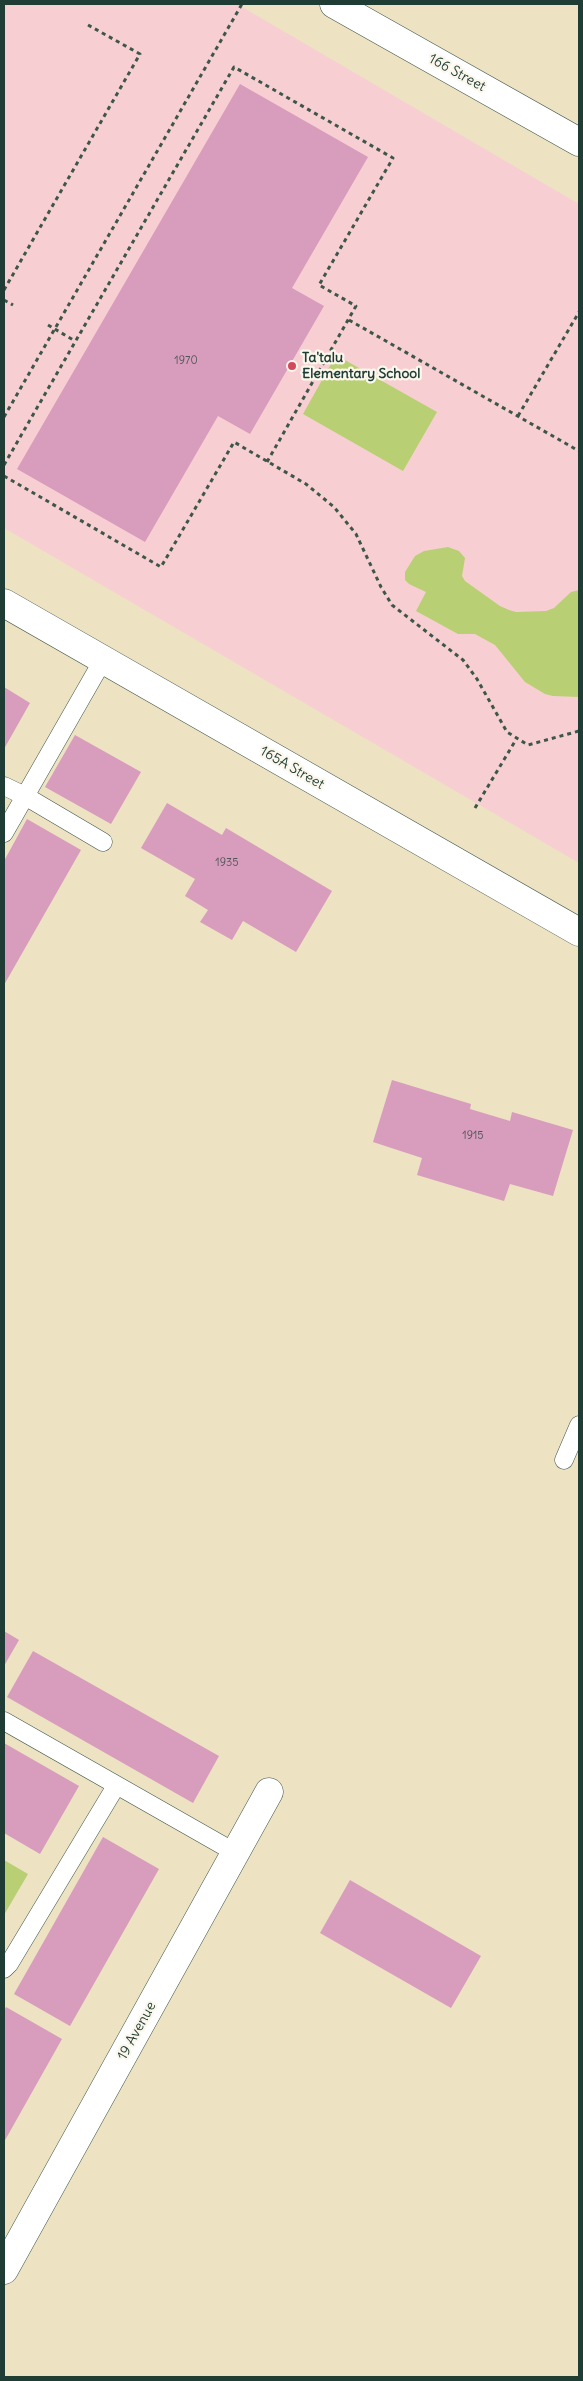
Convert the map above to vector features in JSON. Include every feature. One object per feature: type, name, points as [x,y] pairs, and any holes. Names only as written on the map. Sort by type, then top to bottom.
[{"type":"street","name":"166 Street","points":[[334,4],[579,142]]},
{"type":"street","name":"165A Street","points":[[4,603],[579,932]]},
{"type":"street","name":"19 Avenue","points":[[4,2270],[269,1792]]},
{"type":"lane","points":[[4,834],[103,660]]},
{"type":"lane","points":[[4,786],[25,796],[103,842]]},
{"type":"lane","points":[[564,1460],[579,1425]]},
{"type":"lane","points":[[4,1721],[236,1853]]},
{"type":"lane","points":[[4,1969],[9,1964],[116,1786]]},
{"type":"path","points":[[4,417],[242,4]]},
{"type":"path","points":[[4,290],[140,54],[88,25]]},
{"type":"path","points":[[4,465],[234,67],[392,158],[319,285],[356,306],[267,462]]},
{"type":"path","points":[[4,300],[13,305]]},
{"type":"path","points":[[518,416],[579,312]]},
{"type":"path","points":[[349,320],[579,451]]},
{"type":"path","points":[[48,325],[75,341]]},
{"type":"path","points":[[4,476],[161,567],[234,442],[306,484],[334,507],[356,534],[381,587],[392,605],[463,660],[477,679],[507,732],[528,745],[579,731]]},
{"type":"path","points":[[475,808],[517,738]]},
{"type":"shaded area","name":"Ta'talu Elementary School","points":[[4,4],[237,4],[579,204],[579,863],[4,528]]},
{"type":"green space","points":[[336,355],[437,412],[403,471],[303,414]]},
{"type":"green space","points":[[448,547],[459,551],[465,558],[462,576],[465,581],[500,606],[509,610],[516,612],[546,611],[554,608],[571,592],[579,590],[579,697],[545,694],[525,682],[495,645],[475,634],[458,634],[416,611],[426,592],[409,584],[405,580],[405,572],[415,556],[424,551]]},
{"type":"green space","points":[[4,1860],[28,1874],[4,1915]]},
{"type":"building","name":"Ta'talu Elementary School","points":[[240,84],[368,157],[292,288],[324,306],[250,434],[218,416],[145,542],[17,469]]},
{"type":"building","points":[[4,687],[30,703],[4,749]]},
{"type":"building","points":[[75,735],[141,772],[111,824],[45,787]]},
{"type":"building","points":[[167,803],[222,835],[226,828],[332,891],[296,952],[243,921],[232,940],[200,922],[208,910],[185,896],[195,879],[141,848]]},
{"type":"building","points":[[27,819],[81,850],[4,985],[4,861]]},
{"type":"building","points":[[392,1080],[471,1104],[470,1109],[510,1121],[512,1112],[573,1130],[553,1196],[510,1184],[504,1201],[417,1175],[422,1158],[373,1142]]},
{"type":"building","points":[[4,1631],[19,1640],[4,1666]]},
{"type":"building","points":[[33,1651],[219,1756],[193,1803],[7,1697]]},
{"type":"building","points":[[4,1743],[79,1786],[40,1854],[4,1833]]},
{"type":"building","points":[[103,1837],[159,1869],[70,2026],[14,1994]]},
{"type":"building","points":[[350,1880],[481,1956],[451,2008],[320,1933]]},
{"type":"building","points":[[6,2007],[62,2039],[4,2142],[4,2011]]},
{"type":"place","name":"Ta'talu Elementary School","points":[[292,366]]}]
